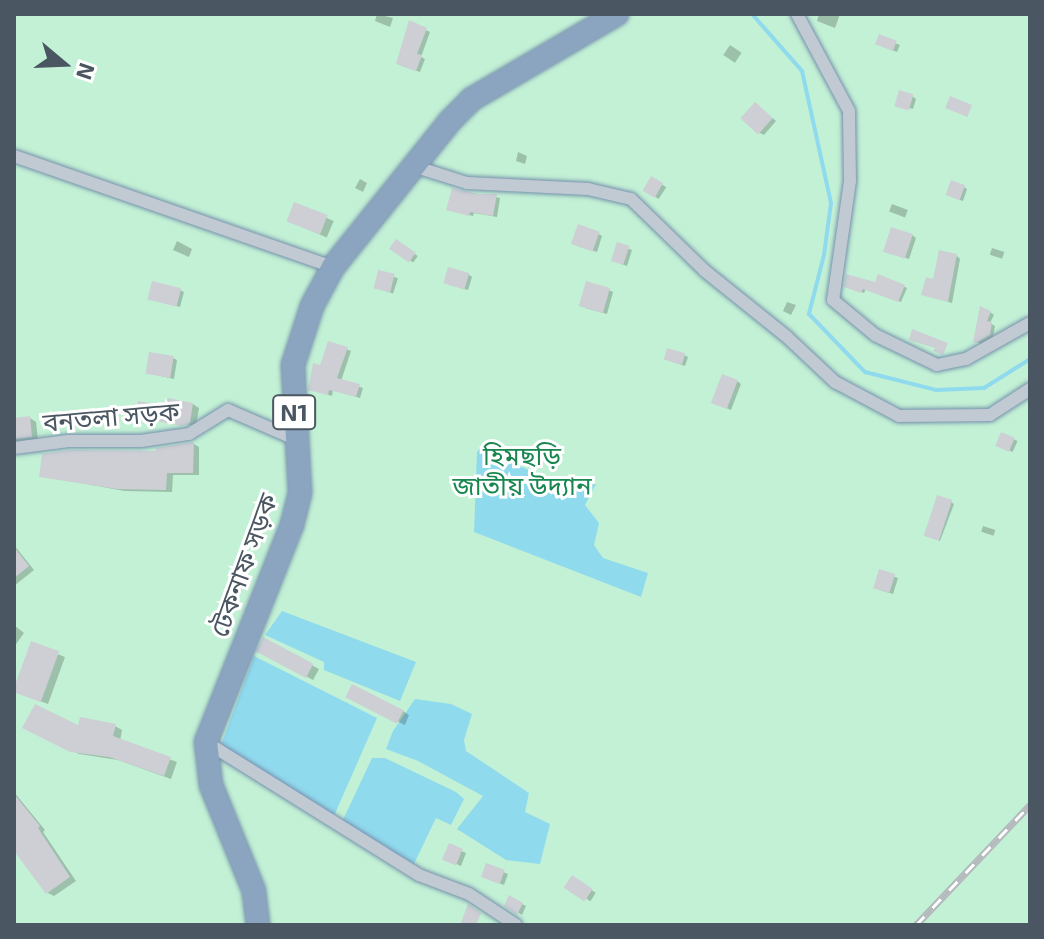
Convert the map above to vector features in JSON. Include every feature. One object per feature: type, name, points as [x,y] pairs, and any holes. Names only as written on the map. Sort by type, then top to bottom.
[{"type":"highway","name":"টেকনাফ সড়ক","points":[[258,925],[254,891],[211,785],[206,742],[292,525],[300,492],[293,365],[312,306],[333,267],[413,166],[472,99],[617,14]]},
{"type":"street","points":[[797,14],[849,111],[850,181],[833,300],[875,335],[937,365],[966,359],[1030,323]]},
{"type":"street","points":[[14,156],[333,267]]},
{"type":"street","points":[[413,166],[467,183],[588,189],[631,199],[705,271],[787,337],[835,382],[899,416],[990,415],[1030,389]]},
{"type":"street","name":"বনতলা সড়ক","points":[[14,448],[69,441],[141,441],[189,434],[228,410],[295,439]]},
{"type":"street","points":[[206,742],[419,875],[469,894],[516,925]]},
{"type":"green space","name":"হিমছড়ি জাতীয় উদ্যান","points":[[14,14],[1030,14],[1030,925],[14,925]]},
{"type":"water","points":[[488,439],[509,462],[550,478],[596,484],[585,505],[599,523],[594,545],[603,558],[648,573],[641,597],[474,532],[477,452]]},
{"type":"water","points":[[282,611],[416,662],[400,701],[324,670],[324,662],[265,635]]},
{"type":"water","points":[[254,656],[377,718],[334,816],[220,748]]},
{"type":"water","points":[[415,699],[451,704],[472,714],[464,740],[466,751],[529,793],[525,812],[550,824],[540,864],[506,860],[457,829],[483,796],[418,761],[386,749],[393,731]]},
{"type":"water","points":[[372,758],[385,758],[456,792],[464,799],[451,825],[436,818],[414,864],[341,824]]},
{"type":"building","points":[[409,20],[427,28],[417,54],[422,55],[416,71],[396,64]]},
{"type":"building","points":[[879,34],[897,41],[893,51],[875,44]]},
{"type":"building","points":[[899,90],[913,94],[909,110],[894,106]]},
{"type":"building","points":[[950,96],[972,105],[967,117],[945,108]]},
{"type":"building","points":[[755,102],[773,118],[758,134],[740,118]]},
{"type":"building","points":[[651,176],[663,183],[655,198],[642,191]]},
{"type":"building","points":[[951,180],[965,185],[960,200],[946,195]]},
{"type":"building","points":[[452,188],[478,194],[497,194],[493,216],[470,212],[469,216],[446,210]]},
{"type":"building","points":[[294,202],[328,215],[320,235],[286,222]]},
{"type":"building","points":[[578,224],[600,232],[592,252],[571,244]]},
{"type":"building","points":[[891,227],[913,234],[905,259],[883,252]]},
{"type":"building","points":[[396,239],[416,253],[409,263],[389,249]]},
{"type":"building","points":[[617,242],[629,246],[623,265],[611,261]]},
{"type":"building","points":[[939,250],[957,254],[948,302],[921,295],[926,277],[933,279]]},
{"type":"building","points":[[448,267],[469,273],[464,289],[443,283]]},
{"type":"building","points":[[378,270],[395,274],[390,292],[374,289]]},
{"type":"building","points":[[846,274],[875,282],[878,274],[905,285],[898,302],[863,289],[861,293],[844,287]]},
{"type":"building","points":[[152,281],[181,288],[177,307],[147,299]]},
{"type":"building","points":[[586,281],[610,288],[603,313],[579,306]]},
{"type":"building","points":[[980,306],[991,311],[987,321],[992,322],[990,335],[976,343],[973,342]]},
{"type":"building","points":[[912,329],[948,343],[943,355],[933,351],[935,348],[909,340]]},
{"type":"building","points":[[328,341],[348,347],[337,378],[360,384],[356,397],[329,390],[328,395],[308,390],[313,363],[320,365]]},
{"type":"building","points":[[667,348],[685,353],[682,365],[664,360]]},
{"type":"building","points":[[149,352],[174,356],[170,378],[146,374]]},
{"type":"building","points":[[722,374],[738,380],[727,409],[711,403]]},
{"type":"building","points":[[168,398],[193,403],[190,423],[182,426],[135,417],[138,401],[166,406]]},
{"type":"building","points":[[30,416],[32,437],[14,439],[14,418]]},
{"type":"building","points":[[1001,432],[1015,438],[1009,452],[995,446]]},
{"type":"building","points":[[194,442],[193,473],[167,473],[166,490],[117,489],[39,477],[42,454],[70,450],[156,451],[156,448]]},
{"type":"building","points":[[937,495],[952,500],[939,541],[924,536]]},
{"type":"building","points":[[14,547],[29,566],[14,578]]},
{"type":"building","points":[[879,569],[895,574],[889,593],[873,588]]},
{"type":"building","points":[[263,637],[313,664],[306,678],[255,651]]},
{"type":"building","points":[[31,641],[59,651],[41,702],[14,692]]},
{"type":"building","points":[[352,684],[404,710],[397,724],[345,697]]},
{"type":"building","points":[[35,704],[78,725],[80,717],[116,724],[113,736],[171,757],[164,776],[109,757],[70,752],[22,728]]},
{"type":"building","points":[[14,794],[40,826],[38,828],[70,877],[46,894],[14,851]]},
{"type":"building","points":[[449,843],[463,849],[456,865],[442,860]]},
{"type":"building","points":[[486,863],[505,870],[500,884],[481,877]]},
{"type":"building","points":[[572,875],[593,889],[584,901],[564,887]]},
{"type":"building","points":[[509,895],[523,903],[517,915],[504,906]]},
{"type":"building","points":[[468,904],[481,913],[476,925],[460,925]]},
{"type":"waterway","points":[[752,14],[802,71],[831,203],[824,255],[809,314],[865,372],[936,390],[984,388],[1030,359]]},
{"type":"railway","points":[[916,925],[1030,805]]}]
